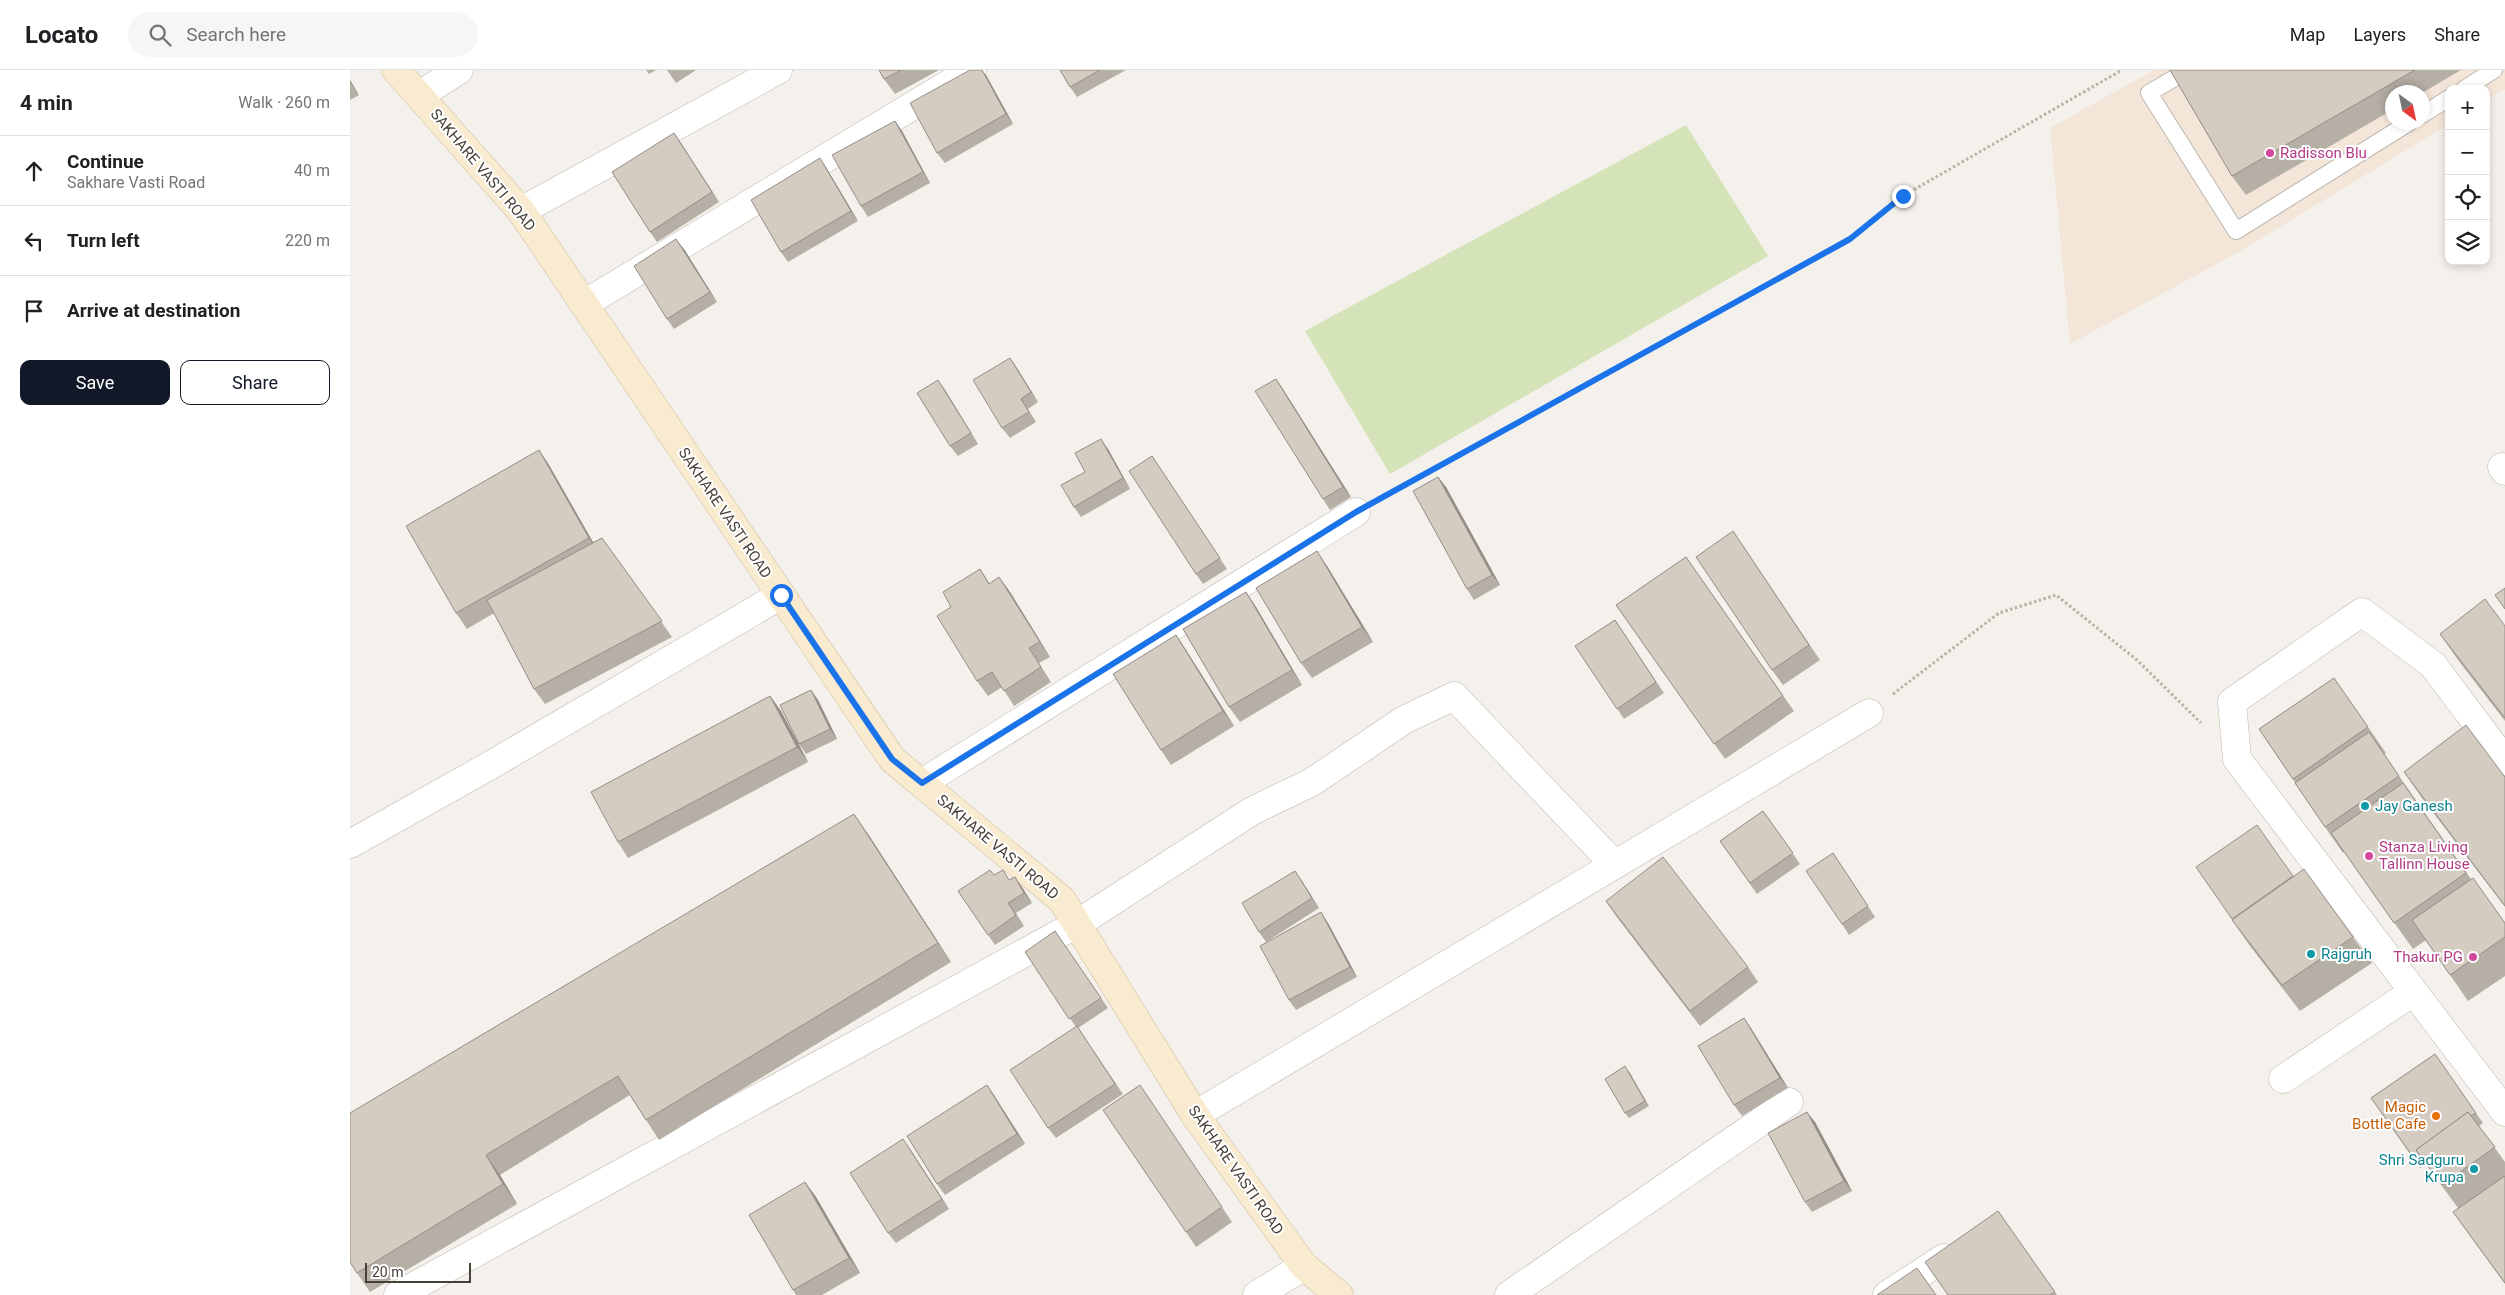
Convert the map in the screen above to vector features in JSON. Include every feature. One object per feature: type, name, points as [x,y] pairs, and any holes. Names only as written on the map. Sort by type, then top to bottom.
[{"type":"street","name":"SAKHARE VASTI ROAD","points":[[396,70],[521,211],[892,759],[1062,900],[1195,1114],[1304,1266],[1339,1295]]},
{"type":"street","points":[[420,95],[459,70]]},
{"type":"street","points":[[521,211],[778,70]]},
{"type":"street","points":[[584,304],[972,70]]},
{"type":"street","points":[[922,783],[1356,512]]},
{"type":"street","points":[[350,844],[489,766],[781,595]]},
{"type":"street","points":[[2505,761],[2433,665],[2362,612],[2232,702],[2237,759],[2505,1112]]},
{"type":"street","points":[[398,1295],[1077,924],[1252,811],[1312,782],[1404,720],[1454,696],[1614,864]]},
{"type":"street","points":[[1195,1114],[1869,712]]},
{"type":"street","points":[[2283,1078],[2413,992]]},
{"type":"street","points":[[1509,1295],[1789,1102]]},
{"type":"street","points":[[1887,1295],[1944,1258]]},
{"type":"street","points":[[1257,1295],[1304,1266]]},
{"type":"lane","points":[[2188,70],[2149,93],[2236,231],[2397,130]]},
{"type":"lane","points":[[2470,85],[2494,70]]},
{"type":"lane","points":[[2430,110],[2445,101]]},
{"type":"path","points":[[1356,512],[1850,239],[1903,196],[2122,70]]},
{"type":"path","points":[[1869,712],[1999,613],[2056,595],[2137,660],[2237,759]]},
{"type":"shaded area","name":"Radisson Blu","points":[[2154,70],[2505,70],[2505,89],[2490,98],[2490,85],[2445,85],[2445,126],[2237,253],[2070,344],[2050,128]]},
{"type":"green space","points":[[1686,125],[1768,256],[1390,474],[1305,331]]},
{"type":"building","points":[[879,70],[901,70],[884,79]]},
{"type":"building","points":[[970,70],[982,70],[1006,114],[937,153],[910,103]]},
{"type":"building","points":[[1060,70],[1100,70],[1070,87]]},
{"type":"building","name":"Radisson Blu","points":[[2170,70],[2415,70],[2389,85],[2385,85],[2385,87],[2232,176]]},
{"type":"building","points":[[895,121],[923,172],[861,206],[832,155]]},
{"type":"building","points":[[674,133],[712,192],[650,232],[612,172]]},
{"type":"building","points":[[820,158],[851,211],[781,252],[751,200]]},
{"type":"building","points":[[676,239],[710,292],[667,319],[634,266]]},
{"type":"building","points":[[1010,358],[1031,392],[1021,399],[1029,412],[1002,428],[973,380]]},
{"type":"building","points":[[1276,379],[1343,487],[1323,499],[1255,391]]},
{"type":"building","points":[[938,380],[971,433],[950,446],[917,393]]},
{"type":"building","points":[[1101,439],[1123,478],[1074,507],[1061,485],[1085,472],[1075,453]]},
{"type":"building","points":[[539,450],[589,538],[456,613],[406,526]]},
{"type":"building","points":[[1152,456],[1220,558],[1196,574],[1129,471]]},
{"type":"building","points":[[1438,477],[1492,575],[1467,589],[1413,491]]},
{"type":"building","points":[[1733,531],[1809,645],[1772,670],[1696,557]]},
{"type":"building","points":[[602,538],[662,621],[534,689],[487,600]]},
{"type":"building","points":[[1317,551],[1362,627],[1301,663],[1256,588]]},
{"type":"building","points":[[1686,557],[1783,696],[1714,744],[1616,605]]},
{"type":"building","points":[[980,569],[989,584],[999,577],[1040,642],[1029,648],[1041,667],[1004,691],[992,672],[977,681],[937,616],[951,607],[943,592]]},
{"type":"building","points":[[2505,588],[2505,609],[2495,595]]},
{"type":"building","points":[[1246,592],[1292,670],[1229,707],[1183,629]]},
{"type":"building","points":[[2485,599],[2505,626],[2505,718],[2440,634]]},
{"type":"building","points":[[1615,620],[1656,682],[1617,709],[1575,646]]},
{"type":"building","points":[[1176,635],[1223,711],[1161,750],[1113,674]]},
{"type":"building","points":[[2334,678],[2368,727],[2293,779],[2259,729]]},
{"type":"building","points":[[811,690],[830,729],[799,744],[780,705]]},
{"type":"building","points":[[770,696],[797,747],[618,842],[591,792]]},
{"type":"building","points":[[2466,725],[2505,777],[2505,906],[2404,772]]},
{"type":"building","points":[[2369,732],[2399,776],[2325,827],[2295,783]]},
{"type":"building","points":[[2403,783],[2466,873],[2394,923],[2331,833]]},
{"type":"building","points":[[1763,811],[1793,853],[1750,883],[1720,841]]},
{"type":"building","points":[[854,814],[938,943],[646,1120],[618,1076],[486,1155],[503,1184],[357,1273],[350,1262],[350,1113]]},
{"type":"building","points":[[2257,825],[2293,876],[2232,919],[2196,867]]},
{"type":"building","points":[[1833,853],[1868,906],[1842,924],[1806,871]]},
{"type":"building","points":[[1663,857],[1748,967],[1690,1011],[1606,901]]},
{"type":"building","name":"Rajgruh","points":[[2304,869],[2353,937],[2282,985],[2232,920]]},
{"type":"building","points":[[990,870],[994,875],[1003,870],[1009,880],[1015,877],[1024,893],[1008,903],[1016,915],[988,935],[958,891]]},
{"type":"building","points":[[1295,871],[1312,898],[1259,932],[1242,903]]},
{"type":"building","points":[[2473,878],[2505,923],[2505,937],[2450,975],[2412,920]]},
{"type":"building","points":[[1321,912],[1350,967],[1289,1000],[1260,946]]},
{"type":"building","points":[[1055,931],[1101,998],[1069,1019],[1025,952]]},
{"type":"building","points":[[1744,1018],[1780,1078],[1734,1105],[1698,1046]]},
{"type":"building","points":[[1077,1026],[1115,1084],[1048,1128],[1010,1070]]},
{"type":"building","points":[[2435,1054],[2476,1113],[2471,1116],[2468,1112],[2416,1150],[2419,1153],[2413,1157],[2371,1098]]},
{"type":"building","points":[[1625,1066],[1645,1101],[1625,1113],[1605,1079]]},
{"type":"building","points":[[987,1085],[1017,1134],[937,1184],[907,1136]]},
{"type":"building","points":[[1140,1085],[1222,1207],[1186,1232],[1103,1110]]},
{"type":"building","points":[[1807,1112],[1844,1181],[1805,1202],[1768,1133]]},
{"type":"building","points":[[2468,1112],[2495,1147],[2442,1185],[2416,1150]]},
{"type":"building","points":[[903,1139],[942,1199],[888,1233],[850,1173]]},
{"type":"building","points":[[2505,1176],[2505,1283],[2453,1212]]},
{"type":"building","points":[[805,1182],[849,1258],[793,1290],[749,1215]]},
{"type":"building","points":[[1998,1211],[2055,1292],[2050,1295],[1948,1295],[1925,1262]]},
{"type":"building","points":[[1917,1268],[1936,1295],[1877,1295]]},
{"type":"place","name":"Radisson Blu","points":[[2270,153]]},
{"type":"place","name":"Jay Ganesh","points":[[2365,806]]},
{"type":"place","name":"Stanza Living Tallinn House","points":[[2369,856]]},
{"type":"place","name":"Rajgruh","points":[[2311,954]]},
{"type":"place","name":"Thakur PG","points":[[2473,957]]},
{"type":"place","name":"Magic Bottle Cafe","points":[[2436,1116]]},
{"type":"place","name":"Shri Sadguru Krupa","points":[[2474,1169]]},
{"type":"route","points":[[781,595],[892,759],[922,783],[1356,512],[1850,239],[1903,196]]}]
